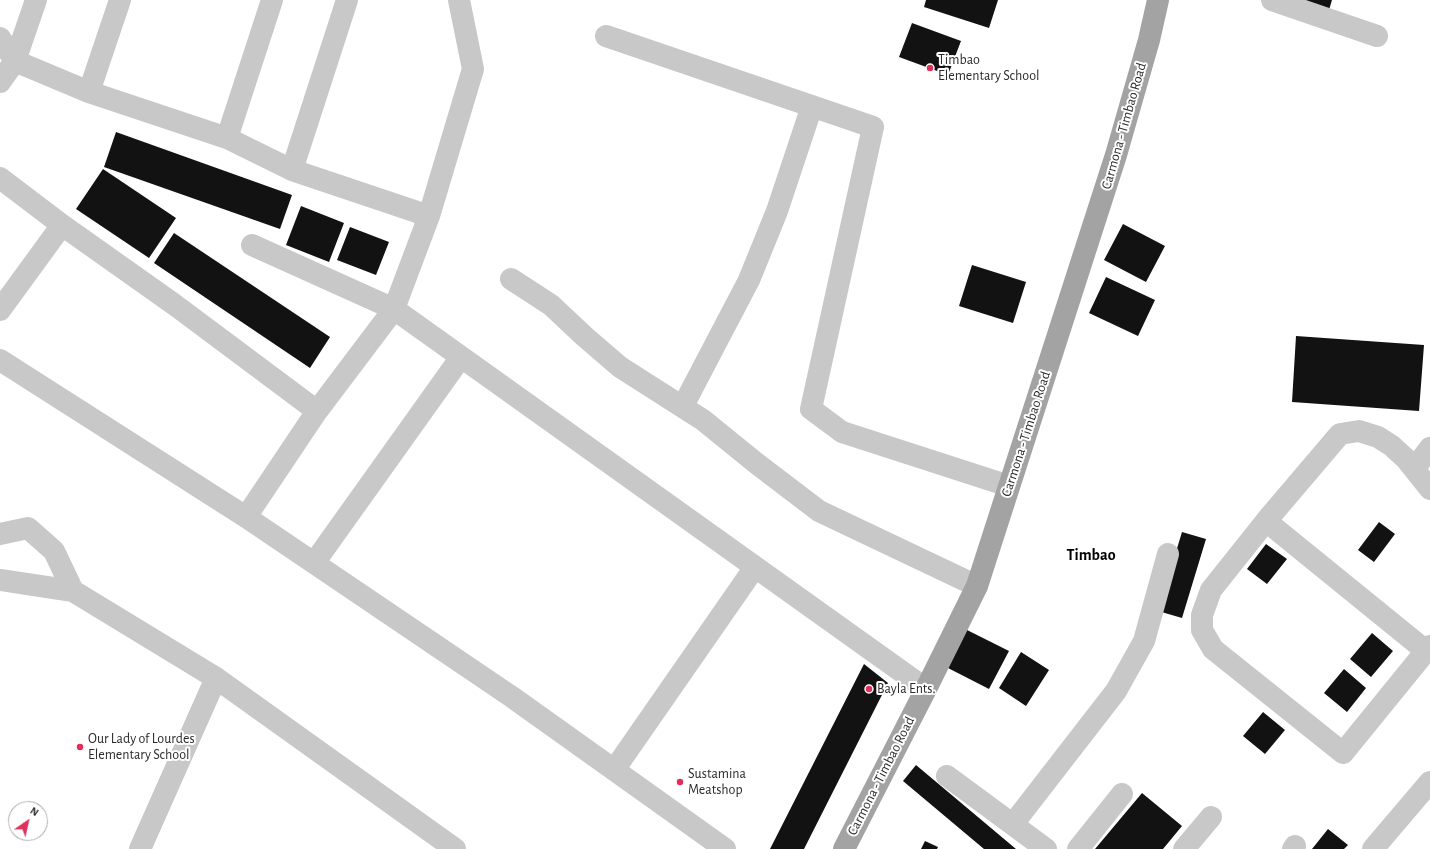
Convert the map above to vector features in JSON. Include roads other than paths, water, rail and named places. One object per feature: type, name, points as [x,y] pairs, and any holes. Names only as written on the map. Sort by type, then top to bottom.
[{"type":"main road","name":"Carmona - Timbao Road","points":[[844,849],[977,586],[1116,155],[1149,40],[1158,0]]},
{"type":"street","points":[[0,82],[15,61],[36,0]]},
{"type":"street","points":[[89,92],[120,0]]},
{"type":"street","points":[[227,138],[272,0]]},
{"type":"street","points":[[292,170],[347,0]]},
{"type":"street","points":[[246,517],[317,411],[394,309],[429,216],[473,69],[460,0]]},
{"type":"street","points":[[1272,0],[1377,36]]},
{"type":"street","points":[[606,36],[873,127],[811,409],[842,432],[1009,486]]},
{"type":"street","points":[[0,38],[15,61],[89,92],[227,138],[292,170],[429,216]]},
{"type":"street","points":[[683,406],[749,280],[777,211],[812,106]]},
{"type":"street","points":[[0,178],[62,225],[175,305],[317,411]]},
{"type":"street","points":[[0,310],[62,225]]},
{"type":"street","points":[[252,245],[394,309],[926,689]]},
{"type":"street","points":[[512,279],[551,305],[620,367],[703,420],[819,511],[977,586]]},
{"type":"street","points":[[314,563],[461,357]]},
{"type":"street","points":[[0,360],[246,517],[505,692],[725,849]]},
{"type":"street","points":[[1266,521],[1428,649],[1343,753],[1213,649],[1202,630],[1202,615],[1211,590],[1266,521],[1340,434],[1359,431],[1378,437],[1419,463],[1430,489]]},
{"type":"street","points":[[0,534],[28,528],[54,551],[73,591]]},
{"type":"street","points":[[1013,824],[1116,691],[1134,660],[1144,641],[1168,554]]},
{"type":"street","points":[[614,770],[755,567]]},
{"type":"street","points":[[0,580],[73,591],[216,678],[455,849]]},
{"type":"street","points":[[140,849],[216,678]]},
{"type":"street","points":[[947,776],[1046,849]]},
{"type":"street","points":[[1373,849],[1430,782]]},
{"type":"street","points":[[1078,849],[1122,794]]},
{"type":"street","points":[[1184,849],[1211,817]]},
{"type":"place","name":"Timbao Elementary School","points":[[930,68]]},
{"type":"place","name":"Bayla Ents.","points":[[869,689]]},
{"type":"place","name":"Our Lady of Lourdes Elementary School","points":[[80,747]]},
{"type":"place","name":"Sustamina Meatshop","points":[[680,782]]},
{"type":"district","name":"Timbao","points":[[1091,555]]}]
